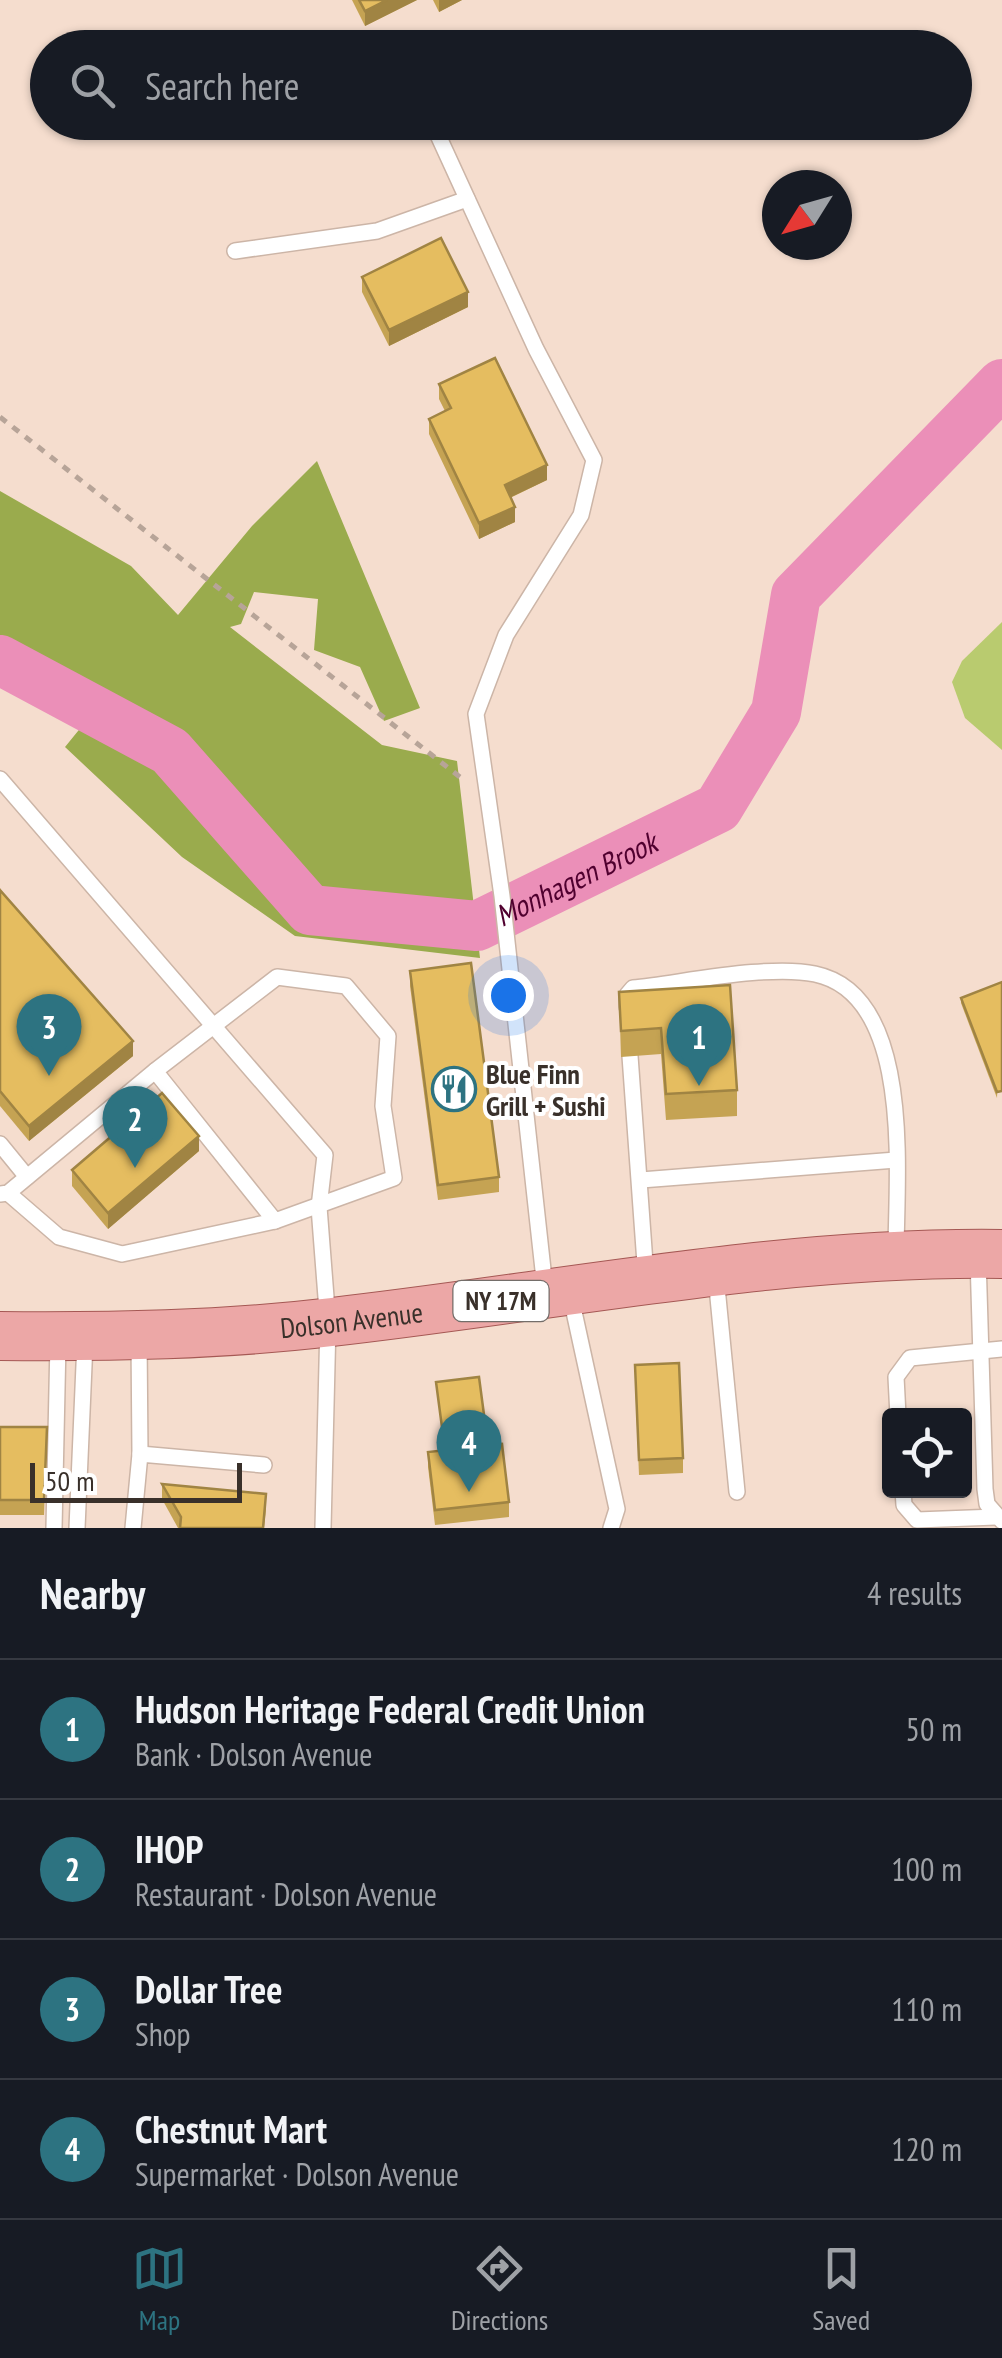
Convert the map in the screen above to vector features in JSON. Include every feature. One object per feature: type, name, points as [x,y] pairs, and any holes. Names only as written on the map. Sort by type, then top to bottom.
[{"type":"main road","name":"Dolson Avenue","points":[[0,1336],[139,1334],[328,1323],[716,1273],[990,1254]]},
{"type":"lane","points":[[440,140],[594,460],[580,514],[506,636],[476,714],[558,1294],[616,1509],[611,1528]]},
{"type":"lane","points":[[235,251],[326,242],[377,231],[467,199]]},
{"type":"lane","points":[[0,779],[325,1156],[319,1207],[328,1323],[323,1528]]},
{"type":"lane","points":[[628,1018],[626,996],[633,988],[790,971],[818,974],[858,998],[874,1024],[897,1105],[896,1258]]},
{"type":"lane","points":[[277,976],[346,986],[388,1036],[383,1106],[394,1178],[274,1220],[122,1254],[58,1237],[4,1194],[156,1071],[277,976]]},
{"type":"lane","points":[[630,1056],[646,1282]]},
{"type":"lane","points":[[156,1071],[274,1220]]},
{"type":"lane","points":[[0,1144],[27,1177]]},
{"type":"lane","points":[[641,1180],[896,1160]]},
{"type":"lane","points":[[990,1254],[980,1349],[985,1490],[987,1504],[999,1519]]},
{"type":"lane","points":[[716,1273],[737,1492]]},
{"type":"lane","points":[[133,1528],[140,1454],[139,1334]]},
{"type":"lane","points":[[54,1528],[71,1336]]},
{"type":"lane","points":[[71,1336],[78,1528]]},
{"type":"lane","points":[[898,1408],[896,1377],[900,1365],[910,1358],[1002,1349]]},
{"type":"lane","points":[[140,1454],[264,1465]]},
{"type":"lane","points":[[904,1498],[904,1506],[917,1520],[999,1519]]},
{"type":"path","points":[[0,417],[487,798]]},
{"type":"green space","points":[[317,461],[420,708],[384,721],[360,667],[314,650],[318,599],[254,592],[241,624],[230,627],[382,745],[457,761],[480,958],[295,936],[182,857],[65,747],[100,704],[54,672],[0,654],[0,491],[131,566],[178,615],[252,526]]},
{"type":"green space","points":[[1002,622],[1002,750],[965,718],[952,682],[962,661]]},
{"type":"building","points":[[359,0],[387,0],[365,11]]},
{"type":"building","points":[[441,238],[468,292],[389,330],[362,277]]},
{"type":"building","points":[[495,358],[547,465],[505,485],[515,507],[479,523],[429,419],[451,408],[439,384]]},
{"type":"building","points":[[0,890],[133,1041],[29,1126],[0,1091]]},
{"type":"building","name":"Blue Finn Grill + Sushi","points":[[471,963],[499,1177],[438,1185],[410,971]]},
{"type":"building","points":[[1002,982],[1002,1091],[997,1092],[961,998]]},
{"type":"building","points":[[730,985],[737,1090],[666,1094],[661,1028],[621,1031],[619,992]]},
{"type":"building","points":[[162,1093],[199,1136],[108,1213],[72,1170]]},
{"type":"building","points":[[679,1363],[683,1458],[639,1460],[635,1365]]},
{"type":"building","points":[[479,1377],[488,1445],[445,1450],[436,1382]]},
{"type":"building","points":[[0,1427],[47,1427],[44,1500],[0,1500]]},
{"type":"building","points":[[502,1444],[509,1502],[435,1510],[428,1452]]},
{"type":"building","points":[[162,1484],[266,1494],[263,1528],[180,1528],[181,1517]]},
{"type":"waterway","name":"Monhagen Brook","points":[[0,660],[170,751],[310,910],[477,926],[718,808],[776,712],[796,595],[1002,384]]},
{"type":"place","name":"Dollar Tree","points":[[49,1076]]},
{"type":"place","name":"Hudson Heritage Federal Credit Union","points":[[699,1086]]},
{"type":"place","name":"Blue Finn Grill + Sushi","points":[[454,1089]]},
{"type":"place","name":"IHOP","points":[[135,1168]]},
{"type":"place","name":"Chestnut Mart","points":[[469,1492]]}]
